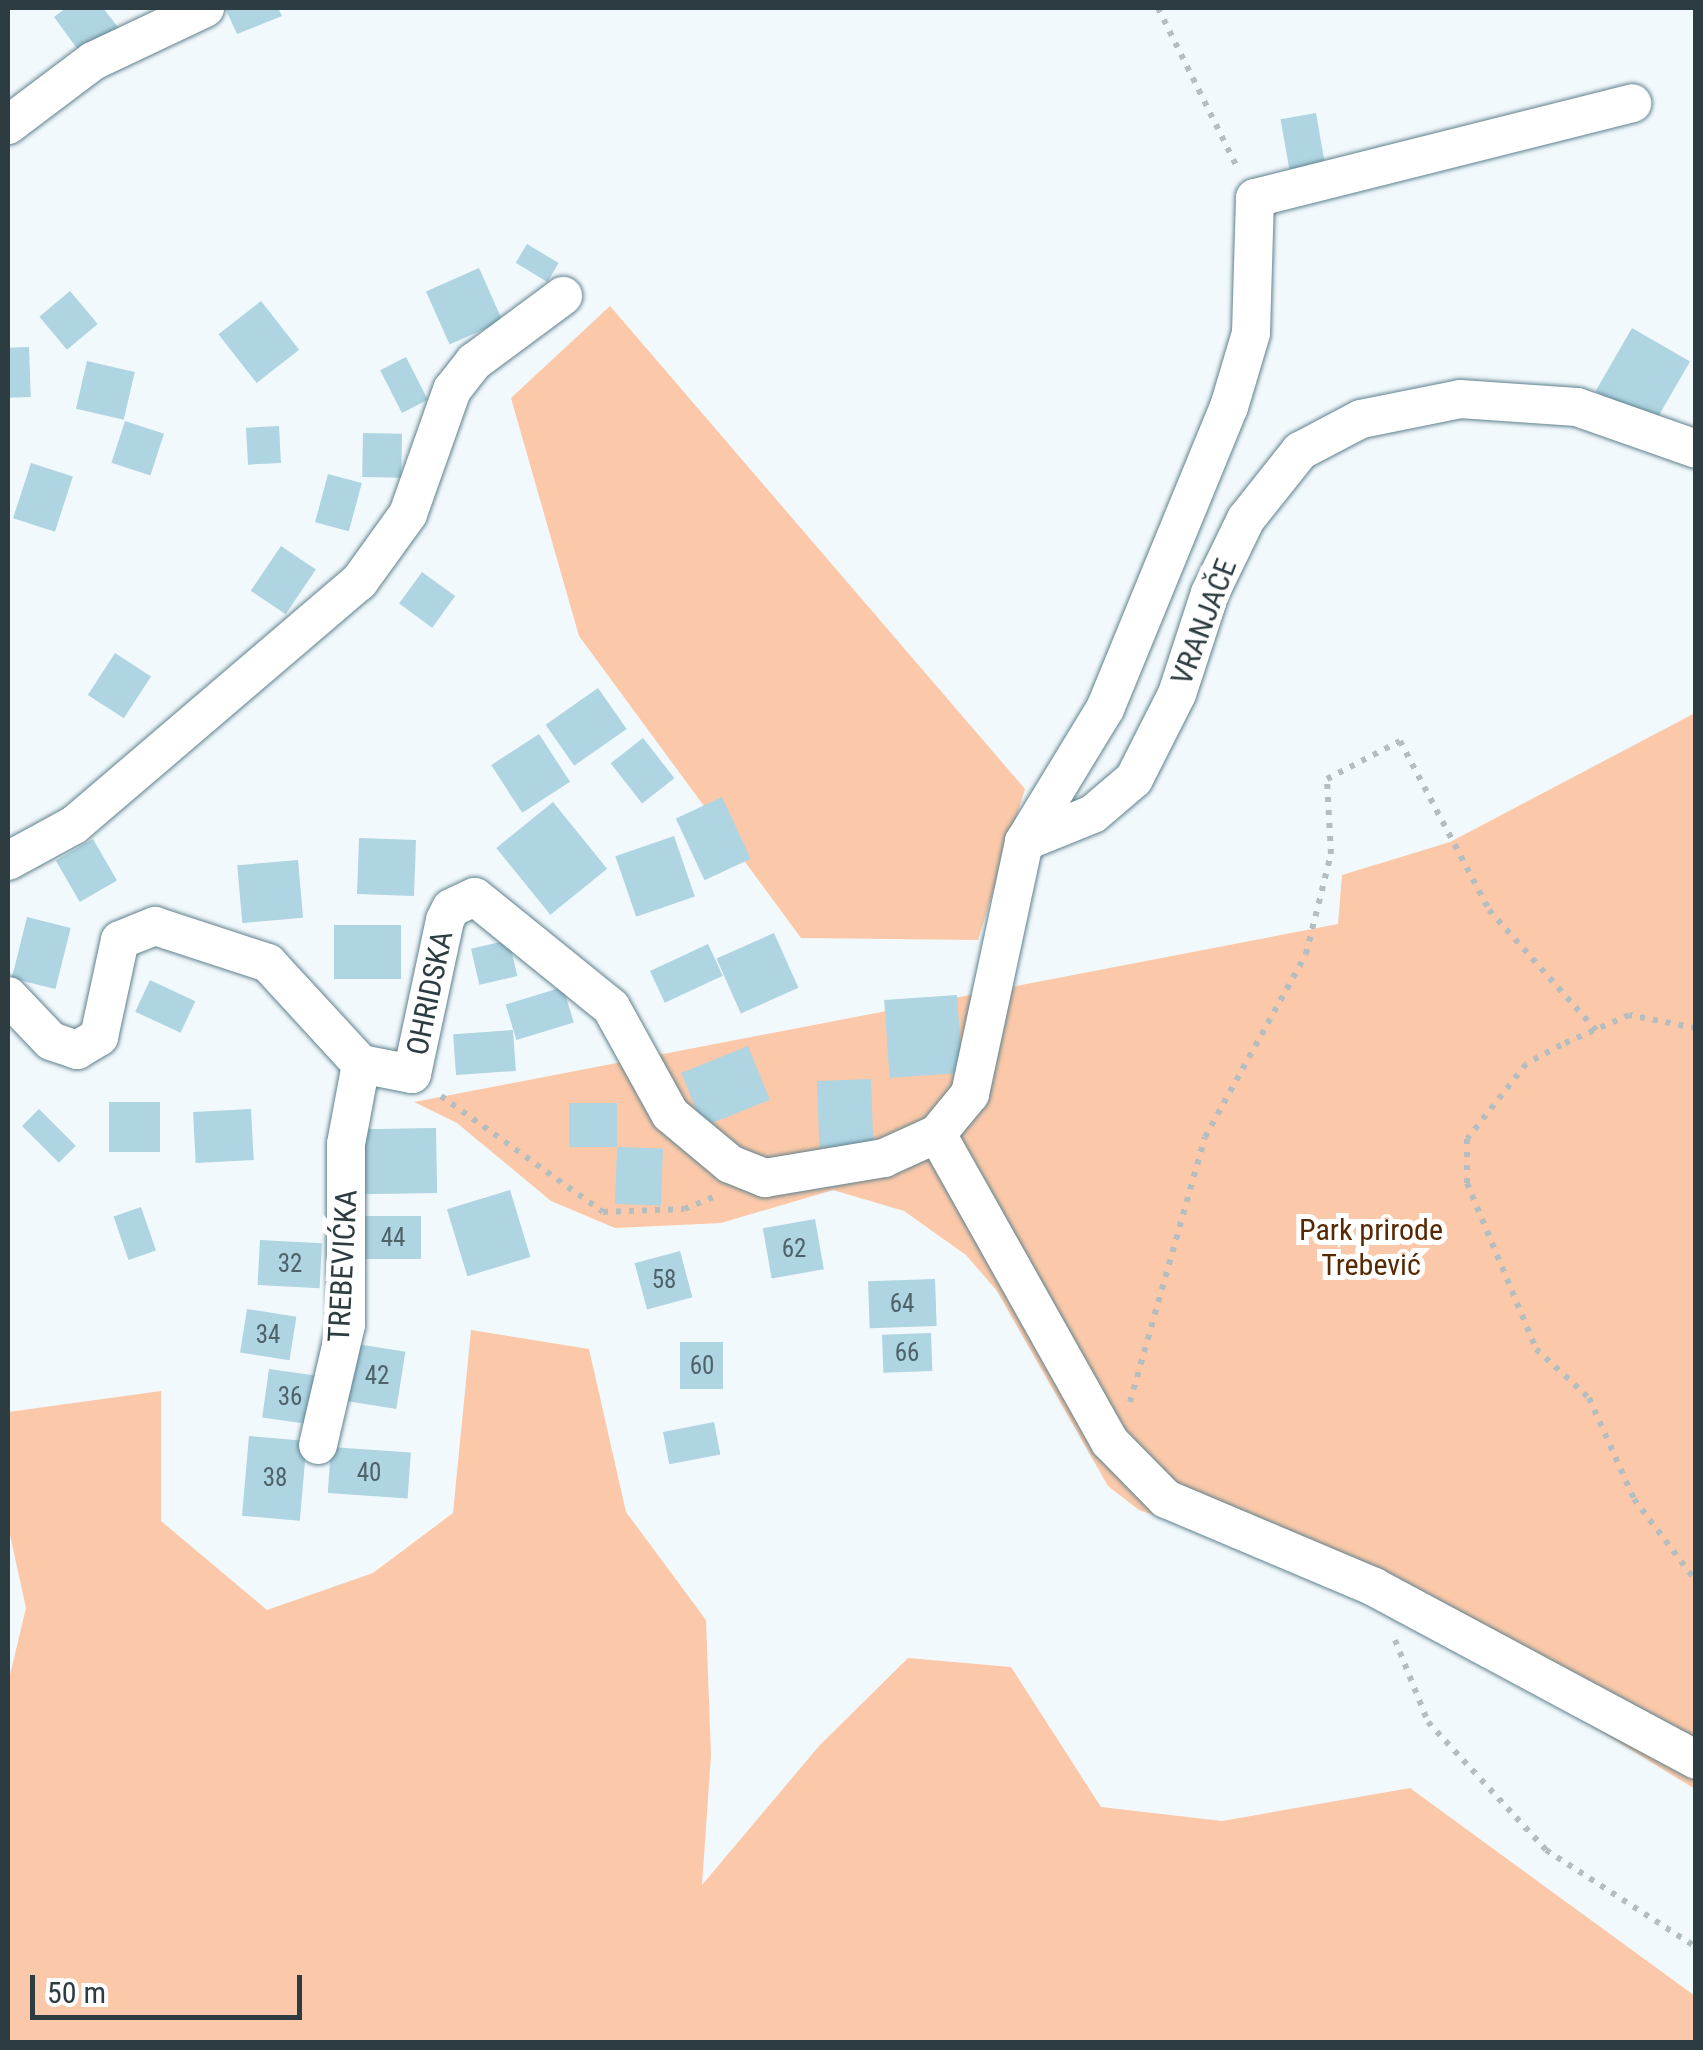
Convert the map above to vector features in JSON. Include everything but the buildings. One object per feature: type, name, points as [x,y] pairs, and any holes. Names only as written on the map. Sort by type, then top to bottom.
[{"type":"street","points":[[8,124],[93,61],[205,8]]},
{"type":"street","points":[[764,1178],[884,1158],[937,1134],[970,1094],[1024,842],[1105,709],[1228,406],[1251,333],[1255,198],[1632,103]]},
{"type":"street","points":[[8,861],[74,825],[360,582],[408,514],[452,390],[474,362],[563,296]]},
{"type":"street","name":"VRANJAČE","points":[[1024,842],[1092,814],[1134,779],[1178,694],[1210,593],[1246,519],[1300,451],[1361,419],[1460,399],[1577,407],[1696,448]]},
{"type":"street","name":"OHRIDSKA","points":[[8,996],[51,1040],[76,1050],[99,1037],[120,940],[155,926],[268,962],[361,1064],[412,1074],[445,920],[451,908],[474,897],[611,1007],[670,1114],[730,1164],[764,1178]]},
{"type":"street","name":"TREBEVIĆKA","points":[[318,1446],[346,1325],[346,1144],[361,1064]]},
{"type":"street","points":[[937,1134],[1020,1292],[1110,1442],[1166,1498],[1374,1588],[1696,1760]]},
{"type":"path","points":[[1158,8],[1255,198]]},
{"type":"path","points":[[1130,1463],[1130,1392],[1205,1136],[1306,954],[1331,854],[1326,779],[1400,742],[1489,910],[1596,1030]]},
{"type":"path","points":[[1696,1028],[1629,1015],[1596,1030],[1526,1064],[1467,1139],[1467,1183],[1536,1349],[1590,1398],[1634,1499],[1696,1581]]},
{"type":"path","points":[[412,1074],[603,1212],[684,1208],[764,1178]]},
{"type":"path","points":[[1374,1588],[1428,1722],[1546,1850],[1696,1947]]},
{"type":"green space","points":[[610,306],[1025,789],[978,940],[801,938],[579,636],[511,398]]},
{"type":"green space","name":"Park prirode Trebević","points":[[1695,713],[1695,1789],[1497,1668],[1257,1551],[1139,1510],[1108,1486],[997,1291],[966,1255],[904,1211],[833,1190],[721,1223],[615,1228],[551,1201],[457,1123],[414,1102],[1338,924],[1342,875],[1450,842]]},
{"type":"green space","points":[[471,1330],[589,1349],[626,1512],[706,1620],[711,1755],[702,1885],[819,1746],[908,1658],[1011,1667],[1101,1807],[1222,1821],[1410,1788],[1695,1996],[1695,2042],[8,2042],[8,1683],[26,1608],[8,1526],[8,1412],[161,1391],[161,1521],[267,1610],[373,1573],[453,1513]]}]
